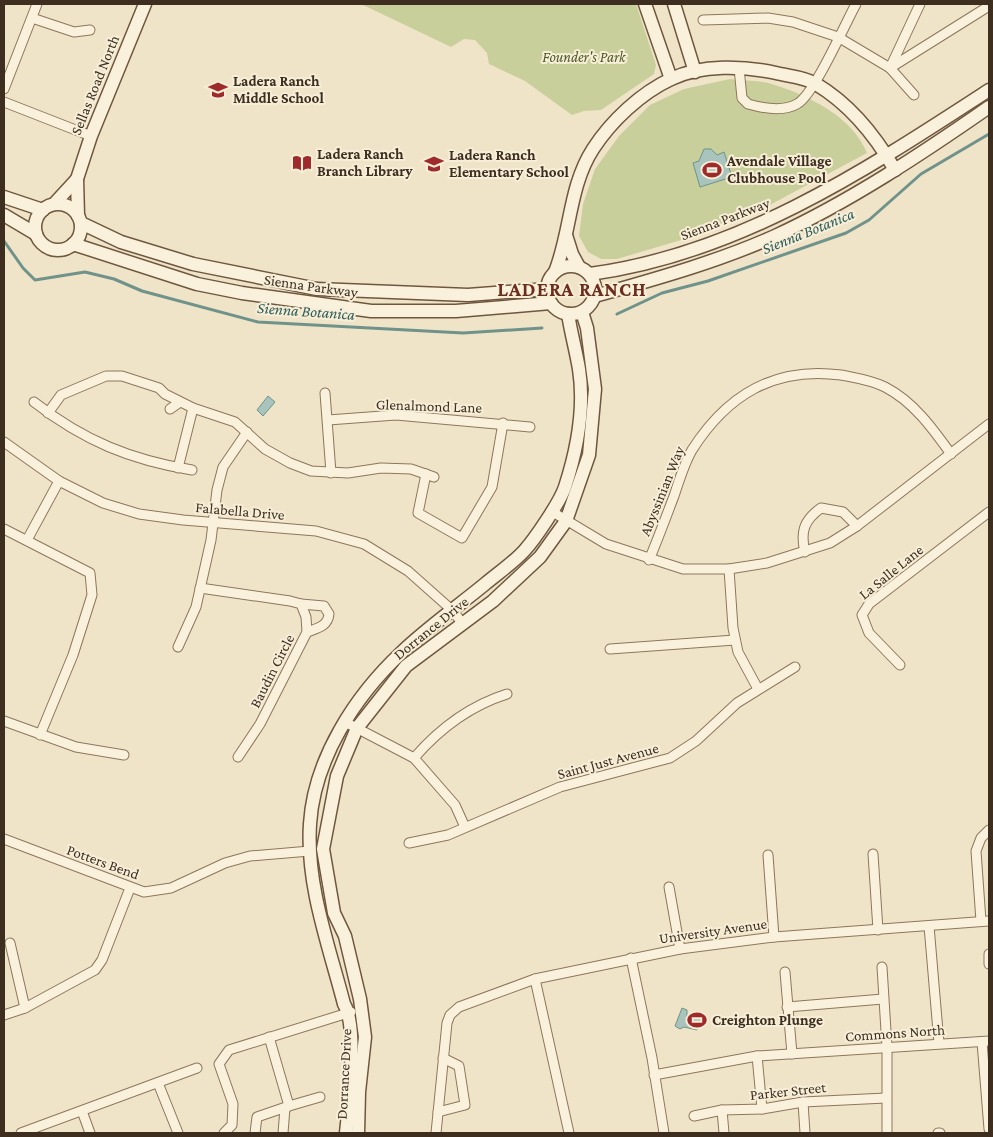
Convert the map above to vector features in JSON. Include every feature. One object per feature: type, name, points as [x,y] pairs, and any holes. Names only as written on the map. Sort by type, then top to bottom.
[{"type":"street","points":[[4,89],[37,4]]},
{"type":"street","name":"Sellas Road North","points":[[80,219],[77,179],[91,136],[145,4]]},
{"type":"street","points":[[645,4],[671,79]]},
{"type":"street","points":[[674,4],[695,72]]},
{"type":"street","points":[[739,68],[742,98],[748,104],[784,109],[797,105],[814,83],[856,4]]},
{"type":"street","points":[[890,68],[920,4]]},
{"type":"street","points":[[890,68],[989,5]]},
{"type":"street","points":[[32,18],[74,32],[90,30]]},
{"type":"street","points":[[703,20],[768,18],[793,22],[838,37],[890,68],[914,95]]},
{"type":"street","points":[[566,235],[572,254],[596,289],[590,306],[582,312],[568,314],[555,308],[551,303],[547,289],[555,272],[566,235],[577,182],[585,162],[615,120],[671,79],[695,72],[739,68],[756,69],[814,83],[856,115],[887,155],[895,170]]},
{"type":"street","name":"Sienna Parkway","points":[[555,272],[566,266],[584,271],[642,265],[701,248],[781,215],[829,190],[989,90]]},
{"type":"street","points":[[4,102],[91,136]]},
{"type":"street","points":[[595,296],[683,271],[774,236],[895,170],[989,107]]},
{"type":"street","name":"Sellas Road North","points":[[49,207],[77,179]]},
{"type":"street","name":"Sienna Parkway","points":[[4,197],[49,207],[66,205],[80,219],[121,242],[193,264],[317,289],[468,295],[547,289]]},
{"type":"street","points":[[36,234],[36,220],[49,207]]},
{"type":"street","name":"Sienna Parkway","points":[[4,215],[14,218],[36,234],[45,246],[52,249],[60,250],[73,244],[197,284],[242,293],[371,311],[456,311],[551,303]]},
{"type":"street","points":[[73,244],[81,231],[80,219]]},
{"type":"street","name":"Dorrance Drive","points":[[358,1133],[359,1092],[365,1037],[355,1010],[345,936],[334,913],[323,849],[337,776],[357,728],[406,666],[492,601],[540,557],[566,521],[589,455],[595,388],[587,328],[582,312]]},
{"type":"street","name":"Dorrance Drive","points":[[355,1010],[344,1004],[315,888],[310,851],[310,823],[319,774],[345,722],[379,675],[402,652],[524,551],[564,489],[578,434],[579,371],[568,314]]},
{"type":"street","name":"Abyssinian Way","points":[[649,560],[691,451],[725,407],[752,389],[774,379],[801,374],[828,374],[861,378],[886,388],[927,420],[951,454]]},
{"type":"street","points":[[48,413],[61,395],[106,376],[122,376],[159,388],[165,394],[193,408],[227,418],[247,432],[265,449],[290,463],[311,471],[331,473],[381,468],[411,470],[430,475],[418,513],[462,538],[492,487],[503,423]]},
{"type":"street","points":[[325,393],[331,473]]},
{"type":"street","points":[[34,402],[82,436],[114,451],[146,462],[192,470]]},
{"type":"street","points":[[170,409],[180,402]]},
{"type":"street","points":[[178,468],[193,408]]},
{"type":"street","name":"Glenalmond Lane","points":[[328,420],[396,415],[503,423],[530,427]]},
{"type":"street","points":[[551,511],[606,544],[649,560],[683,569],[729,569],[767,563],[830,543],[857,526],[988,427]]},
{"type":"street","points":[[178,647],[196,607],[213,521],[217,490],[223,467],[247,432]]},
{"type":"street","name":"Falabella Drive","points":[[4,442],[58,481],[103,503],[139,514],[182,520],[213,521],[316,531],[364,544],[408,571],[453,610],[462,623]]},
{"type":"street","points":[[27,540],[58,481]]},
{"type":"street","points":[[805,552],[801,538],[804,525],[811,515],[821,508],[843,512],[857,526]]},
{"type":"street","name":"La Salle Lane","points":[[900,665],[869,632],[862,615],[869,604],[989,512]]},
{"type":"street","points":[[4,529],[90,573],[92,595],[73,656],[40,735]]},
{"type":"street","points":[[729,569],[735,640],[738,652],[758,689]]},
{"type":"street","points":[[200,588],[324,606],[330,614],[327,622],[308,632]]},
{"type":"street","name":"Baudin Circle","points":[[238,756],[260,724],[308,632],[306,617],[301,604]]},
{"type":"street","points":[[610,649],[735,640]]},
{"type":"street","name":"Saint Just Avenue","points":[[409,843],[448,835],[560,787],[670,758],[696,741],[737,703],[795,667]]},
{"type":"street","points":[[414,758],[446,725],[486,701],[507,694]]},
{"type":"street","points":[[4,721],[76,747],[124,755]]},
{"type":"street","points":[[345,722],[414,758],[455,805],[465,827]]},
{"type":"street","points":[[985,921],[976,851],[981,838],[989,830]]},
{"type":"street","name":"Potters Bend","points":[[4,839],[144,892],[171,888],[225,863],[250,856],[310,851]]},
{"type":"street","points":[[310,851],[323,849]]},
{"type":"street","points":[[873,854],[878,930]]},
{"type":"street","points":[[768,855],[774,937]]},
{"type":"street","points":[[669,887],[680,949]]},
{"type":"street","points":[[4,1016],[25,1008],[95,970],[102,960],[130,888]]},
{"type":"street","name":"University Avenue","points":[[443,1058],[447,1023],[450,1015],[460,1007],[536,979],[680,949],[774,937],[985,921]]},
{"type":"street","points":[[929,926],[939,1043]]},
{"type":"street","points":[[10,943],[25,1008]]},
{"type":"street","points":[[631,958],[664,1133]]},
{"type":"street","points":[[882,967],[887,1048],[887,1133]]},
{"type":"street","points":[[785,972],[792,1054]]},
{"type":"street","points":[[536,979],[569,1133]]},
{"type":"street","points":[[787,1007],[883,999]]},
{"type":"street","points":[[224,1133],[232,1125],[232,1104],[219,1064],[229,1050],[355,1010]]},
{"type":"street","name":"Dorrance Drive","points":[[346,1133],[355,1010]]},
{"type":"street","points":[[269,1038],[287,1107],[283,1133]]},
{"type":"street","points":[[985,1041],[989,1129]]},
{"type":"street","name":"Commons North","points":[[654,1075],[757,1056],[985,1041]]},
{"type":"street","points":[[757,1056],[762,1109]]},
{"type":"street","points":[[436,1133],[443,1058],[459,1066],[465,1105],[438,1112]]},
{"type":"street","points":[[21,1133],[197,1068]]},
{"type":"street","points":[[158,1083],[178,1133]]},
{"type":"street","points":[[255,1133],[257,1117],[320,1097]]},
{"type":"street","name":"Parker Street","points":[[694,1116],[722,1110],[762,1109],[803,1102],[886,1098]]},
{"type":"street","points":[[803,1102],[805,1133]]},
{"type":"street","points":[[722,1110],[724,1133]]},
{"type":"street","points":[[82,1111],[90,1133]]},
{"type":"green space","name":"Founder's Park","points":[[361,4],[636,4],[656,65],[654,74],[601,110],[584,111],[572,115],[525,81],[489,64],[487,53],[475,40],[464,39],[451,47]]},
{"type":"green space","points":[[730,79],[767,83],[800,94],[814,101],[840,118],[860,140],[867,153],[766,207],[688,238],[617,259],[601,259],[588,252],[579,236],[583,204],[595,169],[619,136],[650,105],[684,89]]},
{"type":"water","name":"Avendale Village Clubhouse Pool","points":[[704,149],[711,149],[717,155],[724,152],[732,177],[700,187],[693,163],[699,161]]},
{"type":"water","points":[[268,396],[275,402],[263,416],[257,410]]},
{"type":"water","name":"Creighton Plunge","points":[[682,1008],[687,1010],[687,1018],[690,1020],[693,1019],[693,1013],[701,1012],[703,1022],[700,1023],[697,1030],[684,1027],[680,1029],[675,1026]]},
{"type":"waterway","name":"Sienna Botanica","points":[[617,314],[662,293],[708,281],[846,233],[869,220],[921,174],[989,134]]},
{"type":"waterway","name":"Sienna Botanica","points":[[4,241],[23,268],[35,280],[85,272],[114,279],[142,291],[258,322],[463,333],[542,328]]},
{"type":"place","name":"Ladera Ranch Middle School","points":[[218,90]]},
{"type":"place","name":"Ladera Ranch Branch Library","points":[[302,163]]},
{"type":"place","name":"Ladera Ranch Elementary School","points":[[434,164]]},
{"type":"place","name":"Avendale Village Clubhouse Pool","points":[[712,170]]},
{"type":"place","name":"Creighton Plunge","points":[[697,1020]]},
{"type":"district","name":"LADERA RANCH","points":[[572,289]]}]
